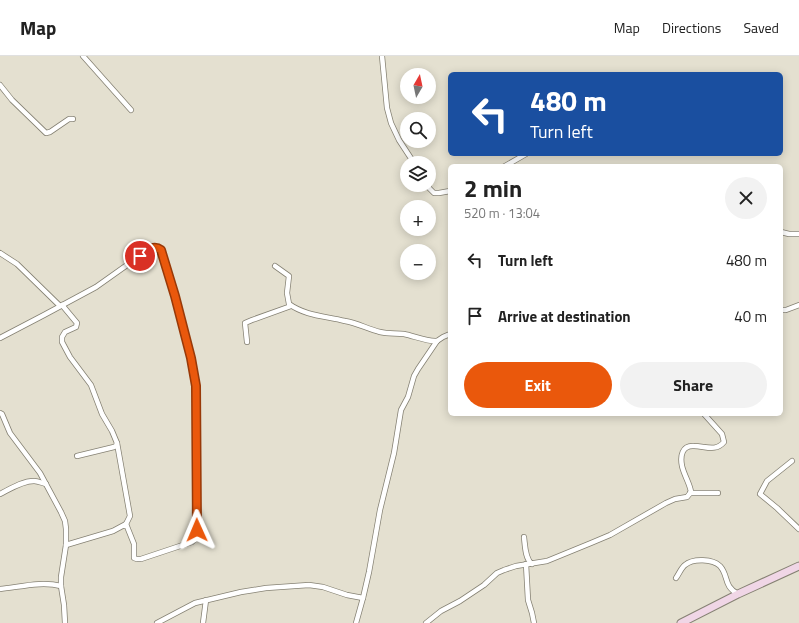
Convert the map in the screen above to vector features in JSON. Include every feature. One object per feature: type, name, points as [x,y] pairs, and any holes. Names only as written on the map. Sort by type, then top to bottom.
[{"type":"main road","points":[[681,623],[738,594],[799,566]]},
{"type":"street","points":[[83,56],[131,110]]},
{"type":"street","points":[[382,56],[387,108],[391,123],[399,140],[409,156]]},
{"type":"street","points":[[0,85],[12,100],[46,133],[50,132],[69,119],[73,119]]},
{"type":"street","points":[[508,164],[522,156]]},
{"type":"street","points":[[433,192],[439,193],[448,191]]},
{"type":"street","points":[[783,232],[799,234]]},
{"type":"street","points":[[0,338],[96,287],[151,248],[156,247],[161,250],[191,358],[196,386],[197,535],[192,542],[138,559],[134,558],[134,544],[126,524]]},
{"type":"street","points":[[0,253],[17,264],[77,323],[76,327],[65,332],[62,337],[62,342],[70,357],[91,385],[102,414],[117,443],[130,516],[126,524],[113,531],[66,545]]},
{"type":"street","points":[[274,266],[289,276],[287,297],[289,304],[307,314],[347,321],[379,332],[404,334],[432,342],[437,341]]},
{"type":"street","points":[[783,310],[799,305]]},
{"type":"street","points":[[247,342],[245,324],[291,306]]},
{"type":"street","points":[[356,623],[363,598],[380,510],[394,453],[400,414],[408,396],[414,376],[437,341],[448,335]]},
{"type":"street","points":[[0,413],[2,414],[10,433],[46,484],[62,512],[65,521],[66,545],[61,577],[64,623]]},
{"type":"street","points":[[426,623],[441,611],[472,593],[497,573],[526,564],[547,562],[610,536],[666,503],[675,499],[687,497],[691,490],[682,465],[681,458],[684,449],[694,446],[714,448],[721,446],[724,442],[722,434],[706,416]]},
{"type":"street","points":[[77,456],[114,447],[117,443]]},
{"type":"street","points":[[792,461],[767,481],[760,494],[799,529]]},
{"type":"street","points":[[0,494],[29,481],[38,481],[46,484]]},
{"type":"street","points":[[690,493],[718,493]]},
{"type":"street","points":[[524,537],[529,562],[532,564]]},
{"type":"street","points":[[676,578],[688,562],[701,560],[714,563],[719,565],[732,591],[738,594]]},
{"type":"street","points":[[526,564],[528,600],[534,623]]},
{"type":"street","points":[[0,589],[45,584],[61,586]]},
{"type":"street","points":[[157,623],[206,600],[266,588],[309,586],[323,587],[363,598]]},
{"type":"street","points":[[203,623],[206,600]]},
{"type":"route","points":[[140,256],[151,248],[156,247],[161,250],[191,358],[196,386],[197,530]]}]
